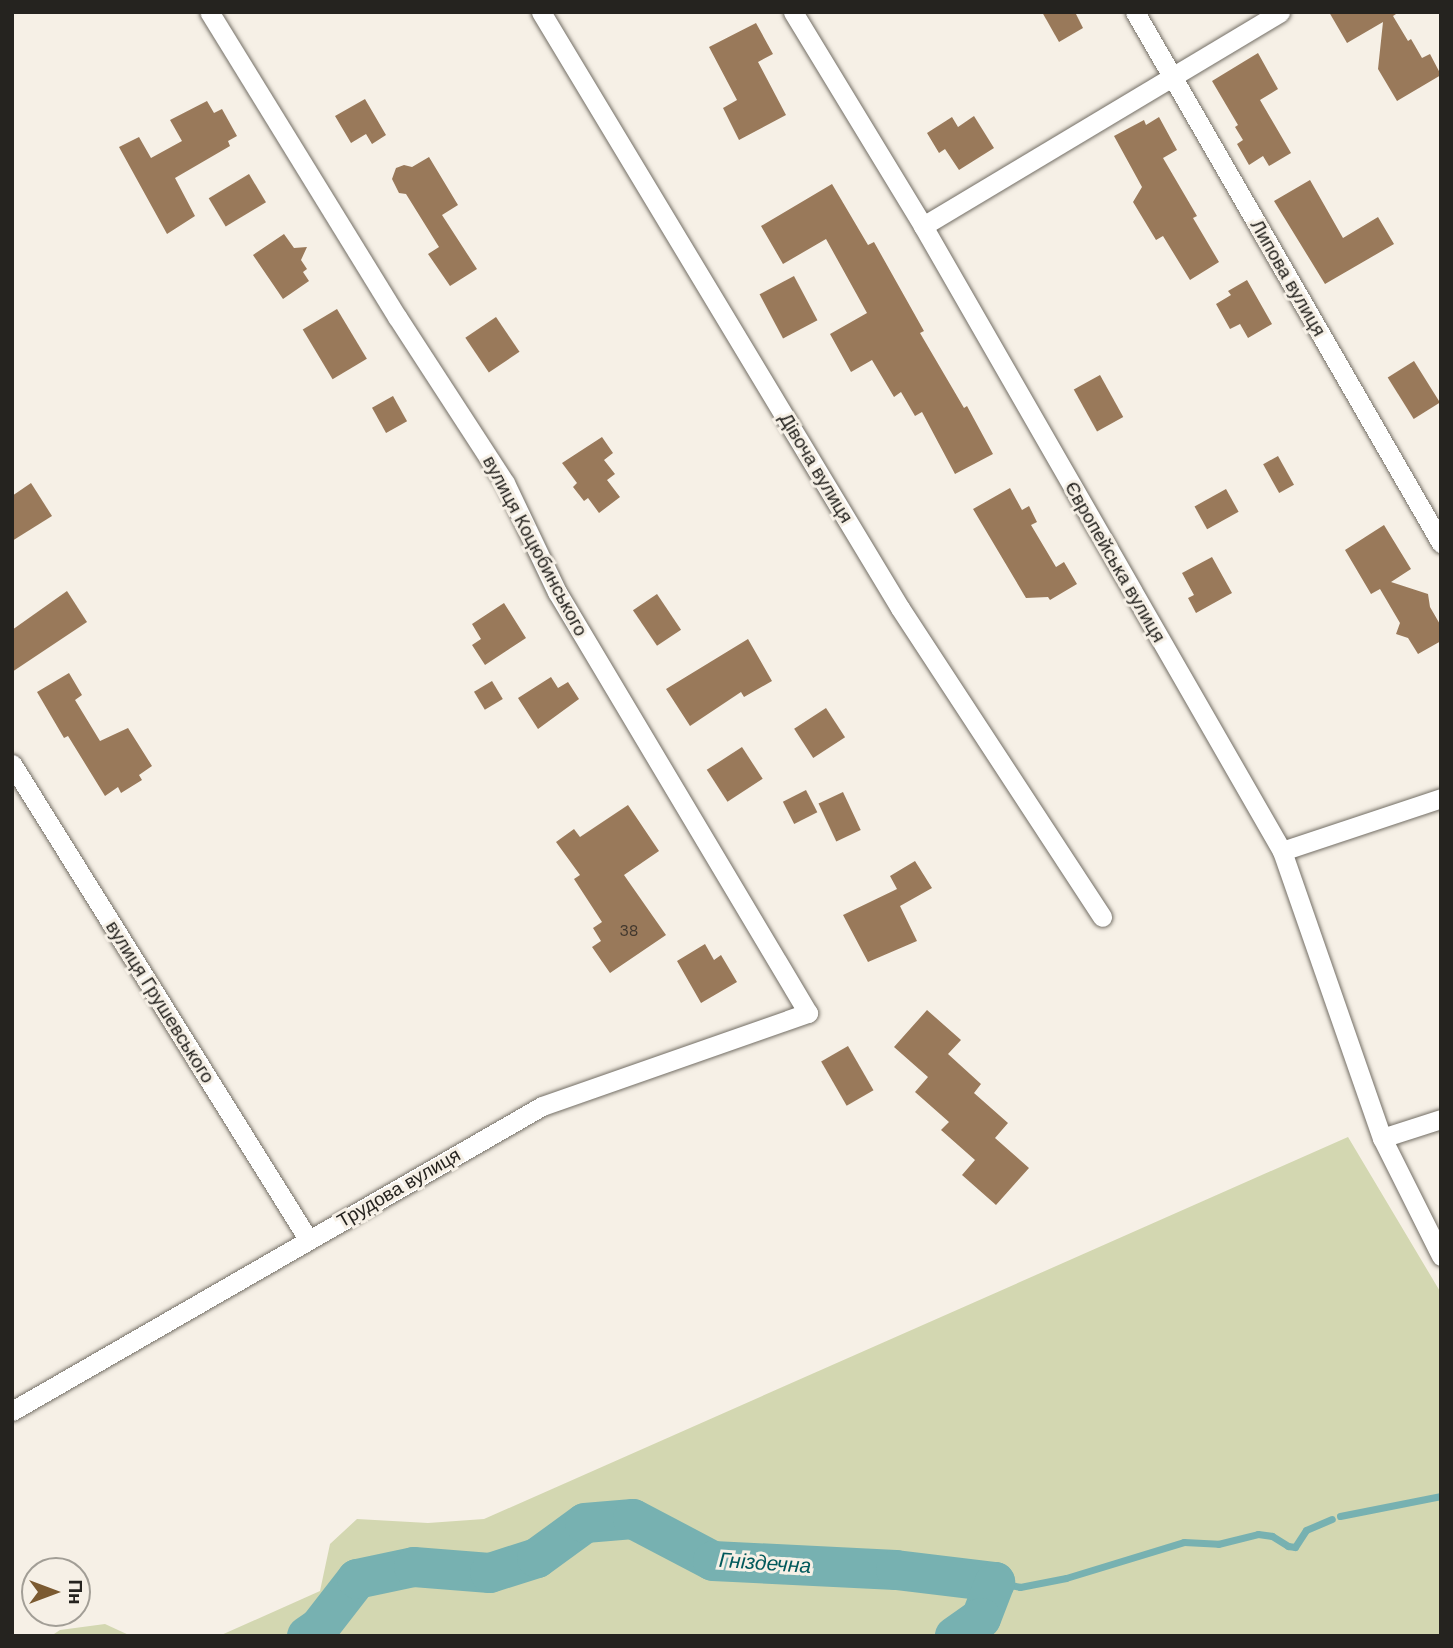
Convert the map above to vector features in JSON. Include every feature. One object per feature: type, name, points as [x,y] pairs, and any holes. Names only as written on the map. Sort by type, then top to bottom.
[{"type":"street","name":"вулиця Коцюбинського","points":[[209,12],[397,317],[505,484],[557,592],[808,1013]]},
{"type":"street","name":"Дівоча вулиця","points":[[541,12],[901,608],[1102,917]]},
{"type":"street","name":"Європейська вулиця","points":[[793,12],[923,226],[1282,852],[1382,1138],[1441,1256]]},
{"type":"street","name":"Липова вулиця","points":[[1135,12],[1441,543]]},
{"type":"street","points":[[923,226],[1280,12]]},
{"type":"street","name":"вулиця Грушевського","points":[[12,764],[308,1239]]},
{"type":"street","points":[[1282,852],[1441,798]]},
{"type":"street","name":"Трудова вулиця","points":[[12,1411],[542,1106],[808,1013]]},
{"type":"street","points":[[1382,1138],[1441,1119]]},
{"type":"green space","points":[[1348,1137],[1441,1293],[1441,1636],[219,1636],[320,1591],[330,1544],[357,1519],[428,1523],[484,1519]]},
{"type":"green space","points":[[105,1624],[131,1636],[51,1636],[60,1630]]},
{"type":"building","points":[[1042,12],[1075,12],[1083,28],[1059,42]]},
{"type":"building","points":[[1329,12],[1399,12],[1393,16],[1408,41],[1411,39],[1422,58],[1430,54],[1441,75],[1397,101],[1378,69],[1383,22],[1347,43]]},
{"type":"building","points":[[756,23],[773,54],[758,62],[786,115],[739,140],[723,108],[737,100],[709,47]]},
{"type":"building","points":[[1258,53],[1278,89],[1260,100],[1291,153],[1269,166],[1263,156],[1249,165],[1237,144],[1243,140],[1235,127],[1238,125],[1212,81]]},
{"type":"building","points":[[365,99],[386,135],[372,144],[366,134],[351,143],[335,116]]},
{"type":"building","points":[[207,101],[214,113],[222,109],[237,136],[228,141],[230,146],[175,178],[195,216],[167,234],[119,147],[139,137],[151,158],[182,141],[170,120]]},
{"type":"building","points":[[974,116],[994,148],[959,170],[945,149],[939,153],[927,133],[952,117],[958,127]]},
{"type":"building","points":[[1159,117],[1177,150],[1163,158],[1197,216],[1193,218],[1219,262],[1190,280],[1163,236],[1156,240],[1133,202],[1142,187],[1114,136],[1144,120],[1146,125]]},
{"type":"building","points":[[429,157],[458,205],[442,215],[477,269],[450,286],[428,254],[439,247],[406,194],[399,193],[392,179],[396,168],[404,165],[412,167]]},
{"type":"building","points":[[249,174],[266,202],[226,226],[209,198]]},
{"type":"building","points":[[1310,180],[1343,238],[1378,217],[1394,244],[1325,284],[1274,201]]},
{"type":"building","points":[[832,184],[868,245],[874,242],[924,331],[920,333],[964,408],[967,406],[993,454],[955,474],[922,412],[915,416],[901,392],[894,397],[872,360],[851,372],[830,334],[867,313],[826,239],[783,264],[761,226]]},
{"type":"building","points":[[284,234],[294,248],[307,247],[301,260],[307,269],[303,272],[309,281],[283,299],[253,255]]},
{"type":"building","points":[[794,276],[817,320],[783,338],[760,294]]},
{"type":"building","points":[[1247,280],[1272,324],[1248,338],[1240,324],[1230,329],[1216,304],[1231,295],[1228,291]]},
{"type":"building","points":[[337,309],[367,359],[333,379],[303,330]]},
{"type":"building","points":[[496,317],[519,352],[489,373],[465,338]]},
{"type":"building","points":[[1414,361],[1440,403],[1414,419],[1388,377]]},
{"type":"building","points":[[1100,375],[1123,417],[1097,432],[1074,390]]},
{"type":"building","points":[[393,396],[407,421],[386,433],[372,408]]},
{"type":"building","points":[[602,437],[613,453],[604,460],[615,474],[607,480],[620,497],[599,513],[588,498],[584,501],[573,487],[577,483],[562,463]]},
{"type":"building","points":[[1278,456],[1294,485],[1279,493],[1263,464]]},
{"type":"building","points":[[31,483],[52,516],[12,541],[12,496]]},
{"type":"building","points":[[1010,488],[1022,510],[1029,506],[1037,522],[1031,525],[1056,567],[1064,562],[1077,584],[1050,600],[1048,597],[1026,598],[973,509]]},
{"type":"building","points":[[1226,489],[1239,512],[1207,529],[1195,506]]},
{"type":"building","points":[[1384,525],[1411,569],[1391,582],[1428,594],[1430,607],[1441,626],[1441,641],[1418,654],[1408,638],[1396,634],[1400,623],[1380,589],[1371,594],[1345,550]]},
{"type":"building","points":[[1212,557],[1232,593],[1196,613],[1188,598],[1194,595],[1182,573]]},
{"type":"building","points":[[67,591],[87,622],[12,672],[12,630]]},
{"type":"building","points":[[657,594],[681,630],[657,646],[633,610]]},
{"type":"building","points":[[504,603],[526,638],[485,665],[472,645],[481,639],[472,624]]},
{"type":"building","points":[[748,639],[772,681],[744,697],[741,692],[690,726],[666,689]]},
{"type":"building","points":[[69,673],[82,695],[75,700],[100,741],[128,728],[152,766],[139,775],[142,780],[121,793],[118,787],[105,796],[68,736],[64,738],[37,692]]},
{"type":"building","points":[[551,677],[558,688],[568,682],[579,699],[538,729],[518,698]]},
{"type":"building","points":[[492,681],[503,699],[485,710],[474,692]]},
{"type":"building","points":[[826,708],[845,737],[813,758],[794,729]]},
{"type":"building","points":[[742,747],[763,779],[727,802],[707,770]]},
{"type":"building","points":[[806,790],[817,812],[794,824],[783,802]]},
{"type":"building","points":[[843,792],[861,830],[836,841],[819,803]]},
{"type":"building","points":[[628,805],[659,851],[624,875],[666,935],[610,973],[592,947],[601,941],[593,928],[602,922],[574,879],[580,875],[556,842],[574,829],[580,837]]},
{"type":"building","points":[[915,861],[932,888],[900,906],[917,941],[868,962],[843,915],[897,889],[890,876]]},
{"type":"building","points":[[705,944],[714,960],[721,955],[737,982],[701,1003],[677,961]]},
{"type":"building","points":[[927,1010],[961,1040],[948,1054],[981,1084],[974,1093],[1008,1123],[995,1138],[1029,1168],[996,1205],[962,1175],[975,1160],[941,1130],[949,1122],[915,1092],[928,1077],[894,1047]]},
{"type":"building","points":[[848,1046],[874,1090],[847,1106],[821,1062]]},
{"type":"waterway","points":[[1340,1516],[1441,1496]]},
{"type":"waterway","name":"Гніздечна","points":[[307,1636],[319,1628],[357,1579],[414,1567],[490,1573],[537,1558],[585,1523],[633,1519],[713,1561],[896,1570],[995,1582],[981,1618],[955,1636]]},
{"type":"waterway","points":[[995,1582],[1020,1587],[1066,1578],[1184,1542],[1218,1544],[1258,1534],[1272,1536],[1288,1546],[1295,1547],[1306,1530],[1332,1519]]}]
